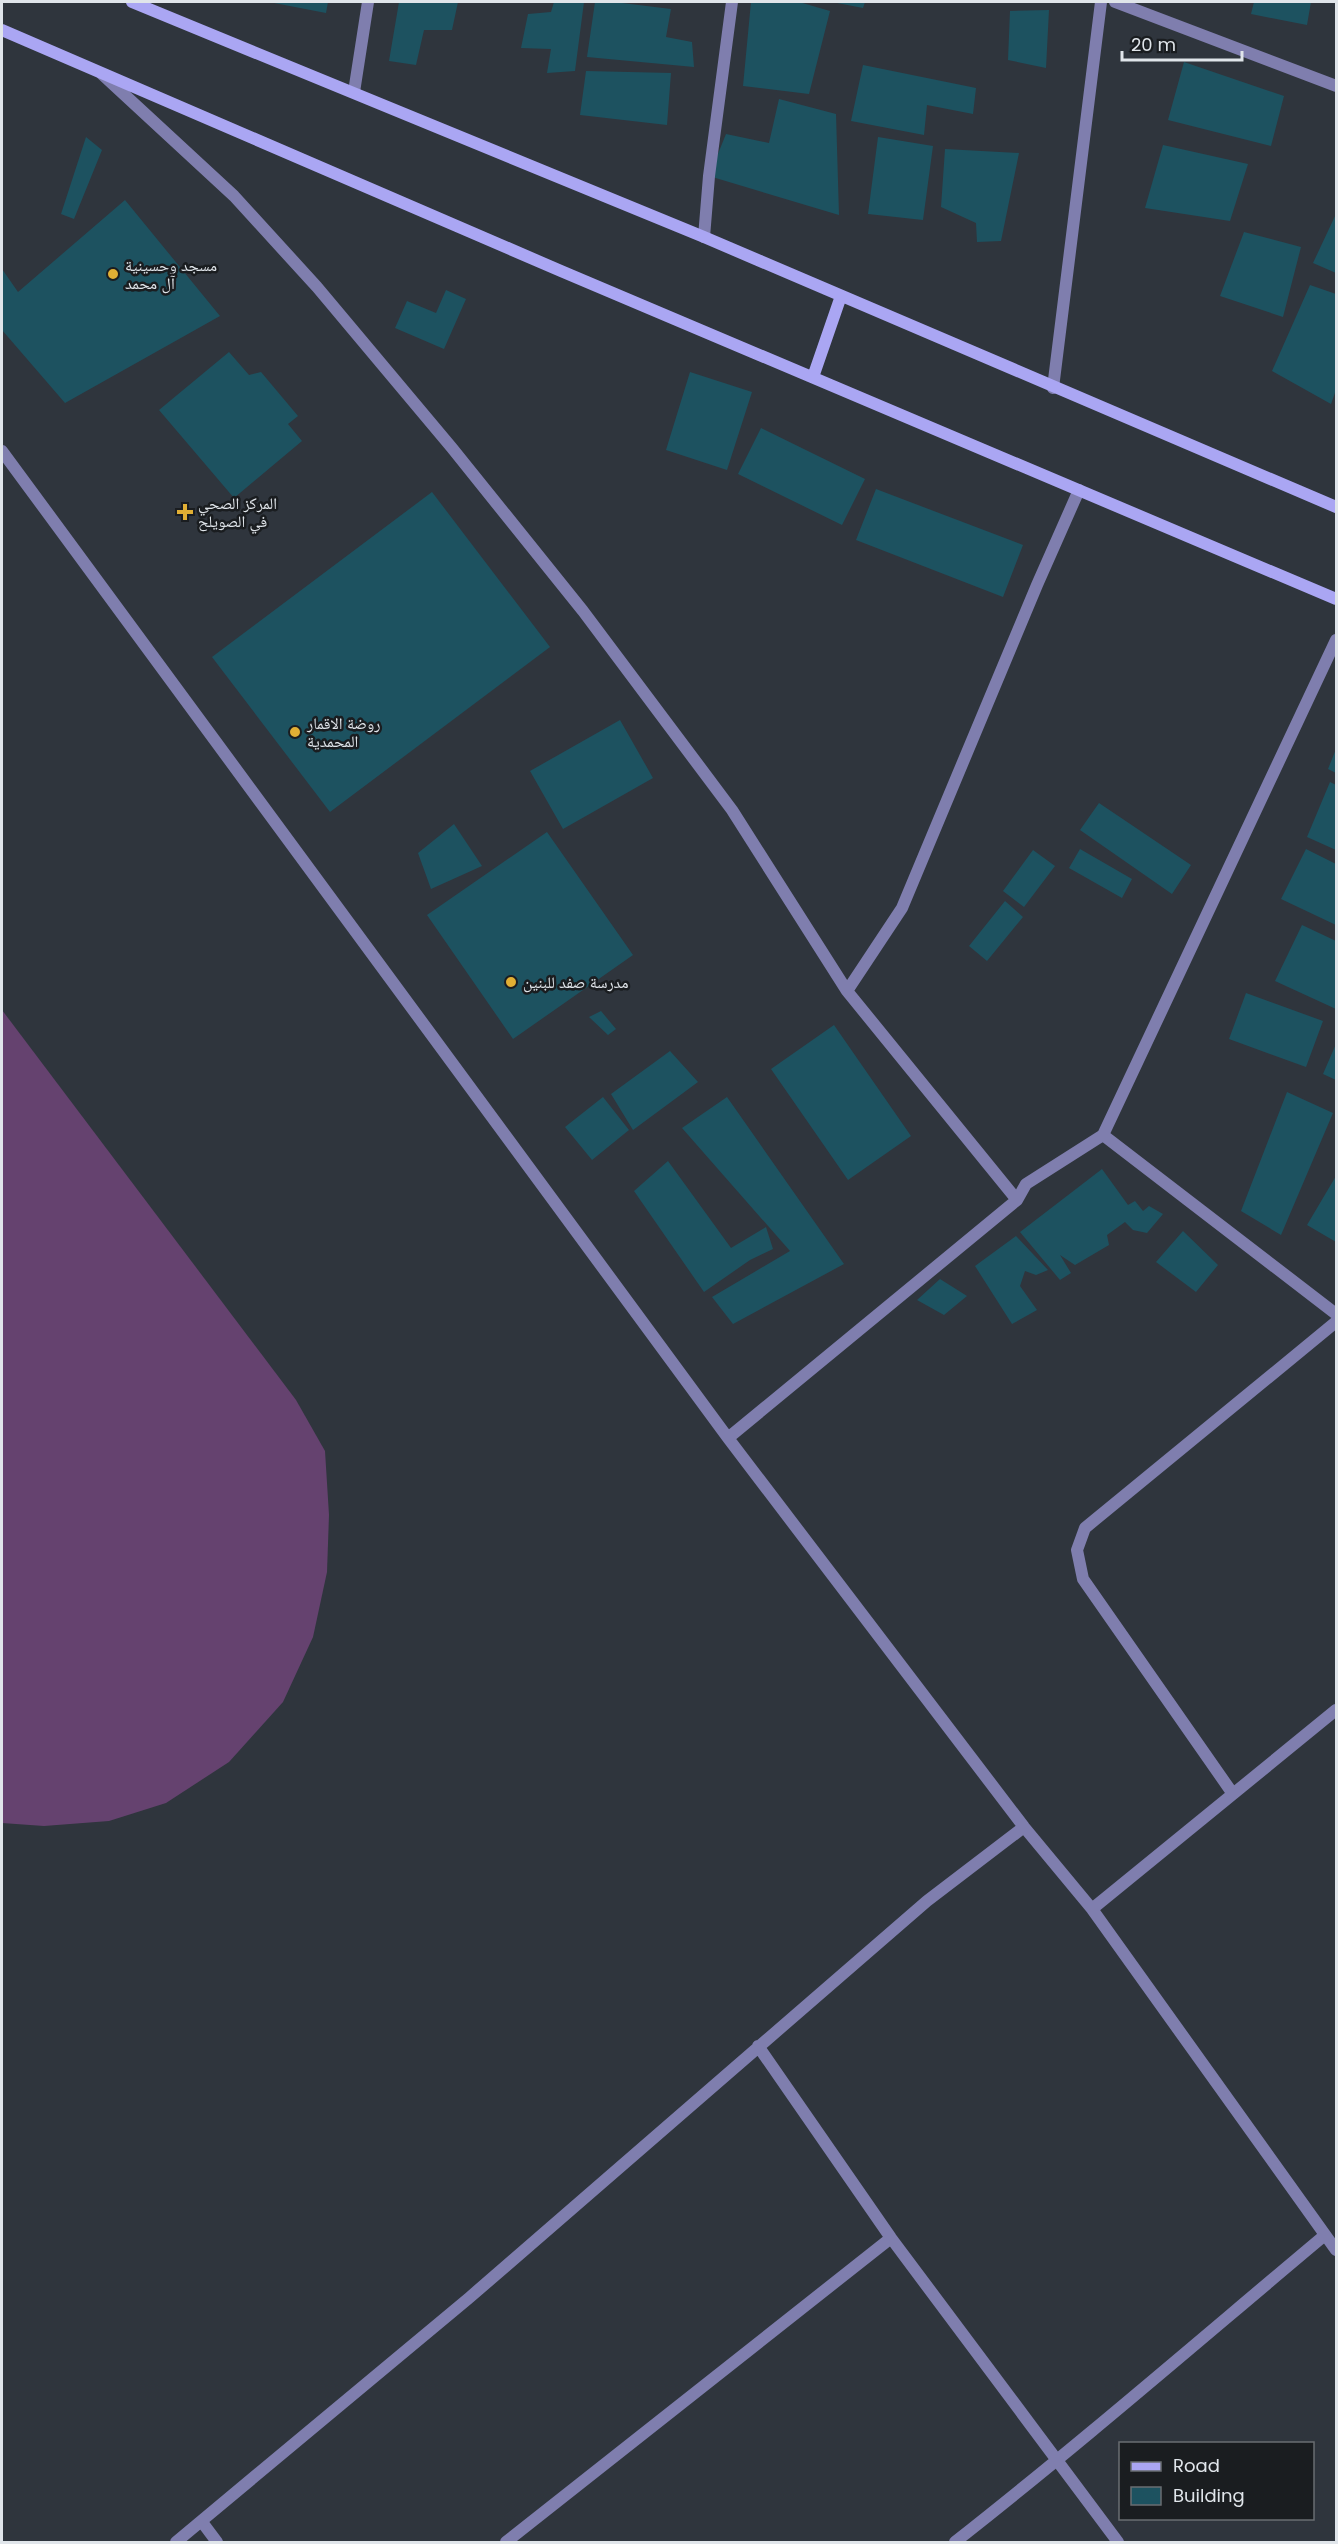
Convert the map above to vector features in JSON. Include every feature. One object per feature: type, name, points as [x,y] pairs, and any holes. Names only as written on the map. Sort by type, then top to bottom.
[{"type":"street","points":[[132,2],[704,237],[1336,507]]},
{"type":"street","points":[[354,92],[368,2]]},
{"type":"street","points":[[704,237],[709,176],[732,2]]},
{"type":"street","points":[[1053,388],[1101,2]]},
{"type":"street","points":[[1115,2],[1336,86]]},
{"type":"street","points":[[2,30],[1336,599]]},
{"type":"street","points":[[101,74],[234,196],[317,287],[452,448],[583,611],[732,810],[847,991],[1017,1200]]},
{"type":"street","points":[[813,377],[841,296]]},
{"type":"street","points":[[2,451],[728,1438],[1024,1827],[1092,1909],[1336,2250]]},
{"type":"street","points":[[847,991],[902,908],[1079,490]]},
{"type":"street","points":[[728,1438],[1017,1200],[1026,1184],[1103,1135],[1336,640]]},
{"type":"street","points":[[1103,1135],[1336,1314]]},
{"type":"street","points":[[1233,1794],[1083,1579],[1077,1551],[1085,1528],[1336,1322]]},
{"type":"street","points":[[1092,1909],[1336,1710]]},
{"type":"street","points":[[176,2542],[469,2298],[927,1901],[1024,1827]]},
{"type":"street","points":[[758,2046],[891,2238],[1118,2542]]},
{"type":"street","points":[[955,2542],[1059,2461],[1157,2375],[1325,2235]]},
{"type":"street","points":[[506,2542],[891,2238]]},
{"type":"street","points":[[202,2522],[217,2542]]},
{"type":"shaded area","points":[[2,1010],[296,1400],[325,1451],[329,1515],[327,1572],[313,1637],[283,1702],[229,1762],[166,1803],[109,1821],[44,1826],[2,1823]]},
{"type":"building","points":[[269,2],[328,2],[326,13]]},
{"type":"building","points":[[399,2],[458,2],[452,30],[424,30],[416,65],[389,61]]},
{"type":"building","points":[[554,2],[584,2],[575,71],[547,73],[551,49],[521,48],[528,14],[551,12]]},
{"type":"building","points":[[595,2],[671,9],[666,37],[692,42],[694,67],[587,57]]},
{"type":"building","points":[[751,2],[799,2],[830,11],[809,94],[743,86]]},
{"type":"building","points":[[832,2],[865,2],[863,8]]},
{"type":"building","points":[[1254,2],[1311,2],[1307,25],[1251,14]]},
{"type":"building","points":[[1049,10],[1046,68],[1008,60],[1010,11]]},
{"type":"building","points":[[1184,62],[1284,96],[1271,146],[1168,120]]},
{"type":"building","points":[[863,65],[976,88],[973,114],[927,105],[924,135],[851,121]]},
{"type":"building","points":[[586,71],[671,73],[667,125],[580,115]]},
{"type":"building","points":[[779,99],[836,114],[839,215],[709,176],[726,134],[769,143]]},
{"type":"building","points":[[86,137],[102,150],[74,219],[61,214]]},
{"type":"building","points":[[878,137],[933,146],[923,220],[868,214]]},
{"type":"building","points":[[1163,145],[1248,164],[1230,221],[1145,208]]},
{"type":"building","points":[[945,149],[1019,153],[1001,241],[977,242],[976,223],[941,207]]},
{"type":"building","points":[[125,200],[220,316],[65,403],[2,330],[2,269],[18,292]]},
{"type":"building","points":[[1336,214],[1336,273],[1313,263]]},
{"type":"building","points":[[1244,232],[1301,247],[1283,317],[1220,296]]},
{"type":"building","points":[[1310,285],[1336,294],[1336,390],[1331,404],[1272,371]]},
{"type":"building","points":[[446,290],[466,299],[444,349],[395,328],[407,301],[436,313]]},
{"type":"building","points":[[229,352],[249,375],[261,372],[298,416],[288,424],[302,441],[234,498],[159,410]]},
{"type":"building","points":[[690,372],[752,392],[727,470],[666,450]]},
{"type":"building","points":[[761,428],[865,479],[842,525],[738,474]]},
{"type":"building","points":[[876,489],[1023,545],[1003,597],[856,540]]},
{"type":"building","points":[[432,492],[550,647],[330,812],[212,657]]},
{"type":"building","points":[[620,720],[653,778],[563,829],[530,771]]},
{"type":"building","points":[[1336,749],[1336,773],[1328,769]]},
{"type":"building","points":[[1330,782],[1336,785],[1336,850],[1307,837]]},
{"type":"building","points":[[1099,803],[1191,865],[1172,894],[1080,830]]},
{"type":"building","points":[[454,824],[482,866],[431,889],[418,853]]},
{"type":"building","points":[[547,832],[633,955],[513,1039],[427,915]]},
{"type":"building","points":[[1080,849],[1132,879],[1122,898],[1069,868]]},
{"type":"building","points":[[1306,849],[1336,864],[1336,925],[1281,899]]},
{"type":"building","points":[[1033,850],[1055,866],[1024,907],[1003,891]]},
{"type":"building","points":[[1005,901],[1023,917],[987,961],[969,946]]},
{"type":"building","points":[[1302,925],[1336,941],[1336,1009],[1275,981]]},
{"type":"building","points":[[1246,993],[1323,1021],[1306,1067],[1229,1039]]},
{"type":"building","points":[[601,1011],[616,1029],[608,1035],[589,1017]]},
{"type":"building","points":[[834,1025],[911,1136],[848,1180],[771,1069]]},
{"type":"building","points":[[1336,1044],[1336,1080],[1323,1074]]},
{"type":"building","points":[[670,1051],[698,1082],[633,1130],[611,1094]]},
{"type":"building","points":[[1287,1092],[1333,1113],[1281,1235],[1241,1211]]},
{"type":"building","points":[[603,1097],[629,1130],[592,1160],[565,1127]]},
{"type":"building","points":[[727,1097],[844,1264],[733,1324],[712,1297],[790,1251],[682,1128]]},
{"type":"building","points":[[668,1161],[731,1248],[766,1227],[773,1249],[750,1260],[704,1292],[634,1191]]},
{"type":"building","points":[[1102,1169],[1128,1205],[1135,1201],[1143,1211],[1149,1206],[1163,1214],[1147,1233],[1133,1230],[1125,1222],[1107,1235],[1109,1245],[1075,1265],[1060,1255],[1071,1273],[1060,1280],[1020,1232]]},
{"type":"building","points":[[1336,1176],[1336,1242],[1307,1225]]},
{"type":"building","points":[[1183,1231],[1218,1265],[1196,1292],[1156,1262]]},
{"type":"building","points":[[1016,1236],[1048,1270],[1036,1275],[1025,1271],[1020,1286],[1037,1310],[1012,1324],[975,1266]]},
{"type":"building","points":[[940,1279],[967,1296],[944,1315],[917,1300]]},
{"type":"place","name":"مسجد وحسينية آل محمد","points":[[113,274]]},
{"type":"place","name":"المركز الصحي في الصويلح","points":[[185,512]]},
{"type":"place","name":"روضة الاقمار المحمدية","points":[[295,732]]},
{"type":"place","name":"مدرسة صفد للبنين","points":[[511,982]]}]
